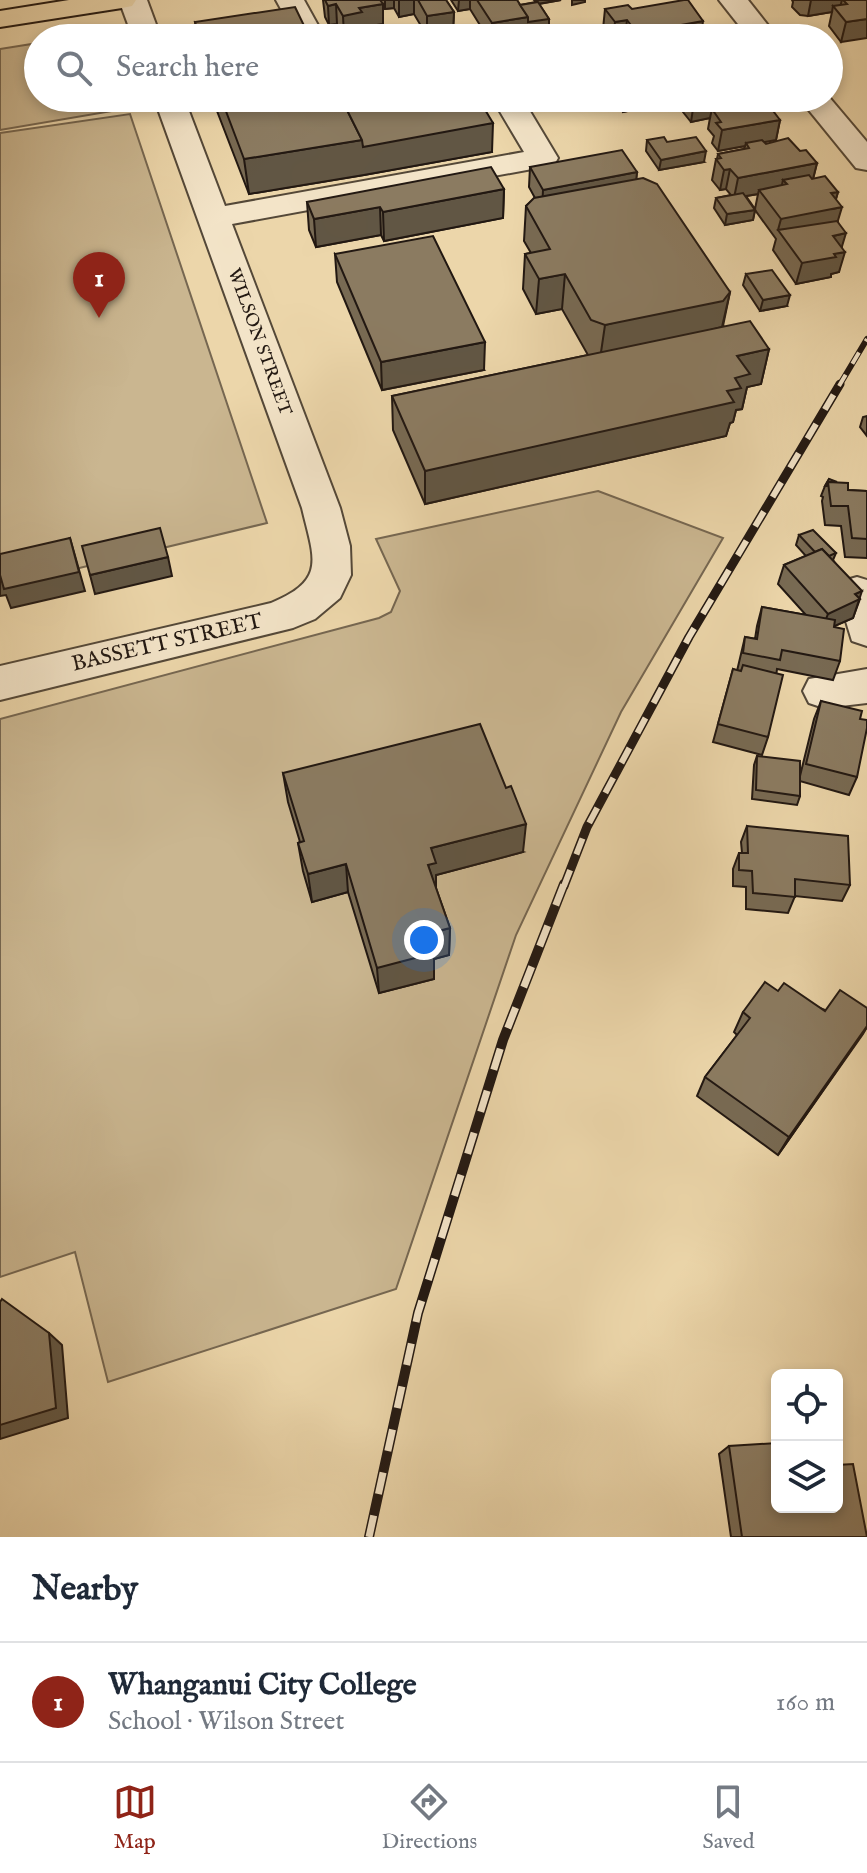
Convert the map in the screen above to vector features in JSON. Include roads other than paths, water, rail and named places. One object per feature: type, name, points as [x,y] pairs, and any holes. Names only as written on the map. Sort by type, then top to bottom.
[{"type":"main road","points":[[0,19],[122,0]]},
{"type":"street","points":[[133,0],[142,24]]},
{"type":"street","points":[[733,0],[753,24]]},
{"type":"street","name":"WILSON STREET","points":[[174,112],[321,508],[333,569],[326,588]]},
{"type":"street","points":[[214,218],[543,158],[515,112]]},
{"type":"street","points":[[826,112],[867,161]]},
{"type":"street","name":"BASSETT STREET","points":[[0,683],[279,617],[313,601],[326,588]]},
{"type":"street","points":[[824,691],[867,686]]},
{"type":"railway","points":[[839,386],[867,339]]},
{"type":"railway","points":[[564,886],[587,827],[689,637],[840,384]]},
{"type":"railway","points":[[369,1537],[418,1313],[503,1040],[564,884]]},
{"type":"place","name":"Whanganui City College","points":[[99,318]]}]
